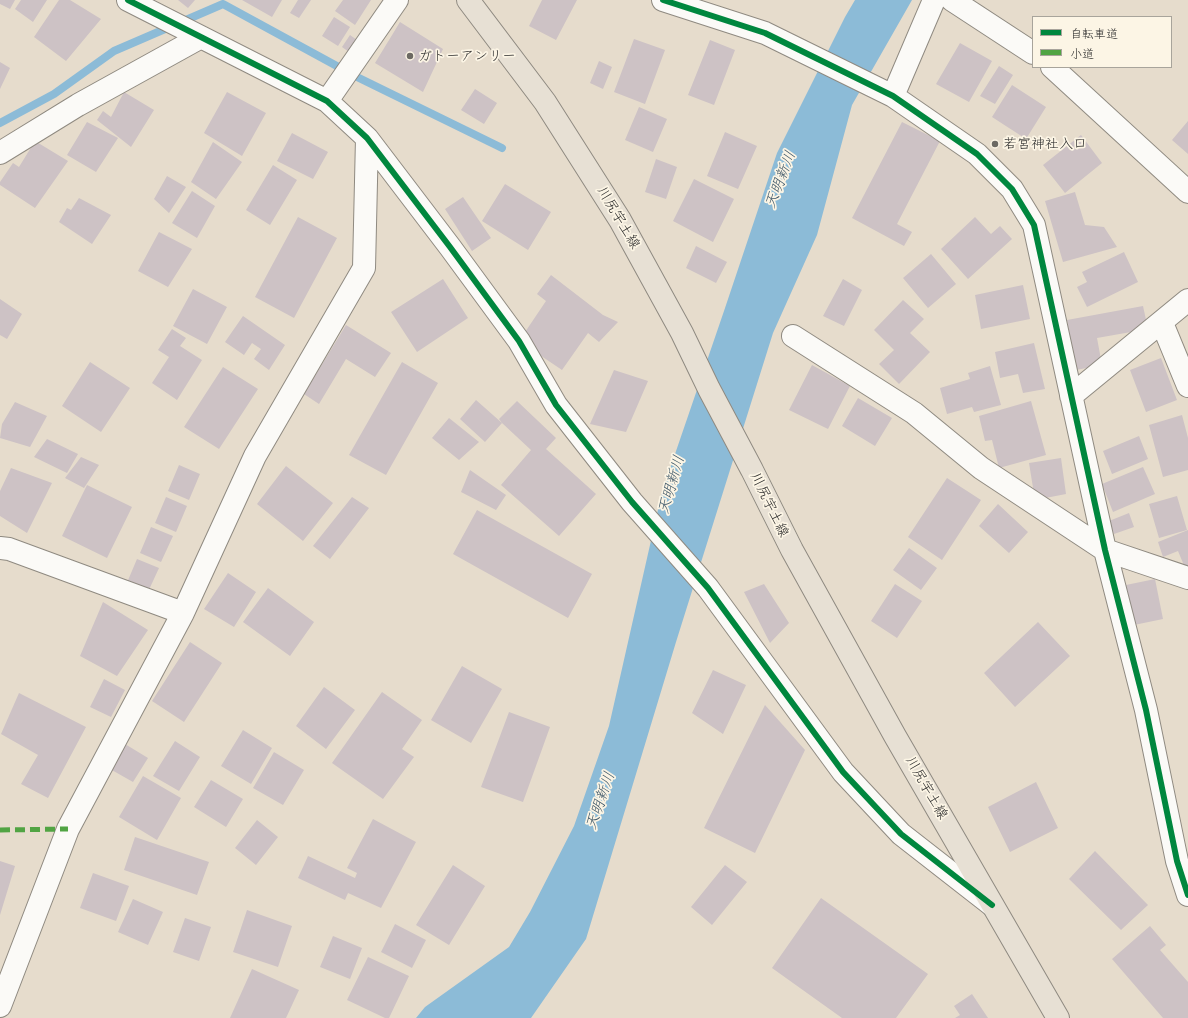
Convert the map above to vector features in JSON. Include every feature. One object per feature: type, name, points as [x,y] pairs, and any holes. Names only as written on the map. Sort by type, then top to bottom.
[{"type":"main road","name":"川尻宇土線","points":[[468,0],[549,109],[620,220],[682,333],[709,389],[792,550],[992,905],[1058,1018]]},
{"type":"street","points":[[128,0],[327,101],[367,138],[450,247],[518,341],[556,405],[632,502],[708,588],[843,772],[901,834],[992,905]]},
{"type":"street","points":[[327,101],[397,0]]},
{"type":"street","points":[[663,0],[765,33],[893,96],[977,154],[1012,189],[1034,225],[1105,550],[1146,710],[1177,861],[1188,894]]},
{"type":"street","points":[[893,96],[934,0]]},
{"type":"street","points":[[952,0],[1032,52]]},
{"type":"street","points":[[0,153],[78,106],[201,37]]},
{"type":"street","points":[[1053,68],[1188,192]]},
{"type":"street","points":[[0,1006],[68,829],[184,613],[255,456],[364,268],[367,138]]},
{"type":"street","points":[[1071,396],[1162,323],[1188,300]]},
{"type":"street","points":[[1162,323],[1188,386]]},
{"type":"street","points":[[793,336],[914,413],[981,468],[1105,550],[1188,578]]},
{"type":"street","points":[[0,548],[9,549],[184,613]]},
{"type":"water","name":"天明新川","points":[[855,0],[912,0],[852,105],[817,235],[773,333],[676,642],[586,939],[531,1018],[416,1018],[425,1007],[509,947],[530,912],[574,826],[609,726],[662,492],[777,153]]},
{"type":"building","points":[[0,0],[15,0],[10,9],[0,4]]},
{"type":"building","points":[[21,0],[47,0],[33,22],[15,9]]},
{"type":"building","points":[[59,0],[70,0],[101,19],[66,61],[34,37]]},
{"type":"building","points":[[178,0],[195,0],[188,8]]},
{"type":"building","points":[[242,0],[282,0],[272,17]]},
{"type":"building","points":[[298,0],[311,0],[299,18],[290,13]]},
{"type":"building","points":[[343,0],[371,0],[355,25],[335,11]]},
{"type":"building","points":[[542,0],[577,0],[556,40],[529,26]]},
{"type":"building","points":[[334,17],[350,27],[338,46],[322,36]]},
{"type":"building","name":"ガトーアンリー","points":[[400,22],[443,49],[423,92],[375,63]]},
{"type":"building","points":[[350,35],[357,40],[349,52],[342,47]]},
{"type":"building","points":[[634,39],[665,50],[645,104],[614,92]]},
{"type":"building","points":[[710,40],[735,50],[714,105],[688,95]]},
{"type":"building","points":[[960,43],[992,61],[969,102],[936,84]]},
{"type":"building","points":[[599,61],[612,67],[603,89],[590,83]]},
{"type":"building","points":[[0,62],[10,68],[0,89]]},
{"type":"building","points":[[999,66],[1013,75],[995,104],[980,96]]},
{"type":"building","points":[[1012,85],[1046,107],[1026,139],[992,117]]},
{"type":"building","points":[[475,89],[497,103],[484,124],[461,110]]},
{"type":"building","points":[[124,92],[154,110],[131,147],[97,120],[103,111],[111,117]]},
{"type":"building","points":[[227,92],[266,113],[242,156],[204,133]]},
{"type":"building","points":[[639,107],[667,119],[653,152],[625,140]]},
{"type":"building","points":[[1188,121],[1188,154],[1172,140]]},
{"type":"building","points":[[87,122],[118,138],[96,172],[67,155]]},
{"type":"building","points":[[902,122],[940,141],[897,224],[912,232],[904,246],[852,218]]},
{"type":"building","points":[[725,132],[757,146],[738,189],[707,176]]},
{"type":"building","points":[[292,133],[328,152],[313,179],[277,161]]},
{"type":"building","points":[[1081,135],[1102,163],[1065,193],[1043,165]]},
{"type":"building","points":[[35,141],[68,161],[35,208],[0,185],[0,182],[13,163],[19,167]]},
{"type":"building","points":[[213,142],[242,162],[216,199],[191,182]]},
{"type":"building","points":[[656,159],[677,167],[666,199],[645,192]]},
{"type":"building","points":[[273,165],[297,180],[270,225],[246,210]]},
{"type":"building","points":[[167,176],[186,187],[169,213],[154,199]]},
{"type":"building","points":[[694,179],[734,199],[713,242],[673,221]]},
{"type":"building","points":[[505,184],[551,212],[528,250],[482,221]]},
{"type":"building","points":[[192,191],[215,206],[197,238],[172,223]]},
{"type":"building","points":[[1075,192],[1085,225],[1104,227],[1117,247],[1063,262],[1045,201]]},
{"type":"building","points":[[463,197],[491,238],[472,251],[445,209]]},
{"type":"building","points":[[79,198],[111,215],[92,244],[59,222],[67,208],[71,210]]},
{"type":"building","points":[[298,217],[337,238],[294,318],[255,297]]},
{"type":"building","points":[[975,217],[991,234],[1000,226],[1012,239],[968,279],[941,249]]},
{"type":"building","points":[[159,232],[192,249],[168,287],[138,271]]},
{"type":"building","points":[[696,246],[727,262],[716,283],[686,268]]},
{"type":"building","points":[[1124,252],[1138,282],[1087,307],[1077,287],[1087,282],[1082,272]]},
{"type":"building","points":[[931,254],[956,284],[928,308],[903,278]]},
{"type":"building","points":[[551,275],[603,315],[618,322],[599,342],[588,333],[562,370],[519,341],[546,301],[537,294]]},
{"type":"building","points":[[443,279],[468,318],[417,352],[391,312]]},
{"type":"building","points":[[843,279],[862,290],[844,326],[823,316]]},
{"type":"building","points":[[1023,285],[1030,319],[981,329],[975,295]]},
{"type":"building","points":[[193,289],[227,307],[207,344],[173,326]]},
{"type":"building","points":[[0,299],[22,314],[7,339],[0,335]]},
{"type":"building","points":[[903,300],[924,319],[910,333],[930,352],[899,384],[879,364],[894,350],[874,330]]},
{"type":"building","points":[[1143,306],[1148,329],[1097,338],[1102,365],[1076,370],[1067,320]]},
{"type":"building","points":[[243,316],[285,345],[269,370],[254,359],[261,349],[252,343],[244,355],[225,342]]},
{"type":"building","points":[[346,325],[391,353],[375,377],[346,359],[319,404],[304,394]]},
{"type":"building","points":[[172,329],[186,338],[180,346],[202,360],[177,400],[152,383],[169,357],[158,350]]},
{"type":"building","points":[[1034,343],[1045,389],[1023,393],[1018,374],[1000,378],[995,352]]},
{"type":"building","points":[[1161,358],[1177,400],[1146,412],[1130,370]]},
{"type":"building","points":[[90,362],[130,388],[101,432],[62,406]]},
{"type":"building","points":[[402,362],[438,383],[386,475],[349,455]]},
{"type":"building","points":[[812,365],[850,386],[828,429],[789,410]]},
{"type":"building","points":[[990,366],[1001,405],[974,412],[972,407],[947,414],[940,388],[970,379],[968,373]]},
{"type":"building","points":[[223,367],[258,389],[219,449],[184,427]]},
{"type":"building","points":[[614,370],[648,381],[626,432],[590,424]]},
{"type":"building","points":[[858,398],[892,418],[875,446],[842,426]]},
{"type":"building","points":[[476,400],[502,423],[485,442],[460,419]]},
{"type":"building","points":[[517,401],[556,438],[546,449],[596,494],[559,536],[501,485],[531,450],[499,419]]},
{"type":"building","points":[[1031,401],[1046,455],[999,468],[992,440],[985,441],[979,416]]},
{"type":"building","points":[[15,402],[47,416],[30,447],[0,438],[2,424]]},
{"type":"building","points":[[1182,415],[1188,438],[1188,470],[1163,477],[1149,425]]},
{"type":"building","points":[[449,418],[479,442],[459,460],[432,438]]},
{"type":"building","points":[[1139,436],[1148,459],[1112,474],[1103,451]]},
{"type":"building","points":[[47,439],[78,454],[67,473],[34,457]]},
{"type":"building","points":[[81,457],[99,465],[84,488],[65,478]]},
{"type":"building","points":[[1061,458],[1066,494],[1035,500],[1029,463]]},
{"type":"building","points":[[179,465],[200,474],[189,500],[168,491]]},
{"type":"building","points":[[286,466],[333,503],[303,541],[257,504]]},
{"type":"building","points":[[1143,467],[1155,494],[1113,512],[1102,484]]},
{"type":"building","points":[[11,468],[52,483],[27,533],[0,516],[0,491]]},
{"type":"building","points":[[470,470],[506,495],[496,510],[461,492]]},
{"type":"building","points":[[947,478],[981,500],[942,560],[908,537]]},
{"type":"building","points":[[87,485],[132,507],[107,558],[62,536]]},
{"type":"building","points":[[1177,496],[1187,530],[1159,538],[1149,504]]},
{"type":"building","points":[[166,497],[187,506],[176,532],[155,523]]},
{"type":"building","points":[[352,497],[369,508],[330,559],[313,546]]},
{"type":"building","points":[[998,504],[1028,532],[1009,553],[979,526]]},
{"type":"building","points":[[477,510],[592,574],[568,618],[453,554]]},
{"type":"building","points":[[1129,513],[1134,527],[1114,534],[1109,521]]},
{"type":"building","points":[[151,527],[173,536],[161,562],[140,553]]},
{"type":"building","points":[[1188,530],[1188,575],[1178,551],[1163,557],[1158,542]]},
{"type":"building","points":[[909,548],[937,568],[921,590],[893,570]]},
{"type":"building","points":[[137,559],[159,568],[147,594],[126,585]]},
{"type":"building","points":[[228,573],[256,592],[234,627],[204,609]]},
{"type":"building","points":[[1155,579],[1163,619],[1134,625],[1126,585]]},
{"type":"building","points":[[764,584],[789,623],[770,643],[744,592]]},
{"type":"building","points":[[895,584],[922,601],[897,638],[871,621]]},
{"type":"building","points":[[268,588],[314,622],[290,656],[243,622]]},
{"type":"building","points":[[103,602],[148,630],[117,676],[80,656]]},
{"type":"building","points":[[1038,622],[1070,656],[1015,707],[984,673]]},
{"type":"building","points":[[190,642],[222,663],[184,722],[152,701]]},
{"type":"building","points":[[462,666],[502,689],[471,743],[431,720]]},
{"type":"building","points":[[713,670],[746,685],[723,734],[692,713]]},
{"type":"building","points":[[104,679],[125,690],[111,717],[90,707]]},
{"type":"building","points":[[324,687],[355,710],[326,749],[296,726]]},
{"type":"building","points":[[382,692],[422,720],[402,749],[414,757],[383,799],[332,763]]},
{"type":"building","points":[[19,693],[86,727],[48,798],[21,784],[38,755],[1,734]]},
{"type":"building","points":[[765,705],[805,750],[755,853],[704,828]]},
{"type":"building","points":[[509,712],[550,727],[523,802],[481,787]]},
{"type":"building","points":[[243,730],[272,748],[251,784],[221,766]]},
{"type":"building","points":[[175,741],[200,757],[179,791],[153,776]]},
{"type":"building","points":[[125,744],[148,758],[133,782],[110,769]]},
{"type":"building","points":[[274,752],[304,770],[283,805],[253,788]]},
{"type":"building","points":[[143,776],[181,798],[157,840],[119,817]]},
{"type":"building","points":[[211,780],[243,799],[226,827],[194,807]]},
{"type":"building","points":[[1036,782],[1058,828],[1010,852],[988,807]]},
{"type":"building","points":[[373,819],[416,842],[381,908],[348,893],[345,900],[298,878],[308,856],[355,878],[357,873],[347,868]]},
{"type":"building","points":[[257,820],[278,837],[256,865],[235,848]]},
{"type":"building","points":[[135,837],[209,862],[197,895],[124,870]]},
{"type":"building","points":[[1095,851],[1148,905],[1121,930],[1069,879]]},
{"type":"building","points":[[0,861],[15,866],[0,915]]},
{"type":"building","points":[[453,865],[485,886],[449,945],[416,925]]},
{"type":"building","points":[[725,865],[747,882],[712,925],[691,907]]},
{"type":"building","points":[[93,873],[129,886],[116,921],[80,908]]},
{"type":"building","points":[[821,898],[928,974],[896,1018],[842,1018],[772,968]]},
{"type":"building","points":[[133,899],[163,912],[148,945],[118,932]]},
{"type":"building","points":[[247,910],[292,926],[278,967],[233,952]]},
{"type":"building","points":[[185,918],[211,927],[199,961],[173,952]]},
{"type":"building","points":[[395,924],[426,940],[412,968],[381,952]]},
{"type":"building","points":[[1150,926],[1166,945],[1160,950],[1188,982],[1188,1018],[1163,1018],[1112,959]]},
{"type":"building","points":[[333,936],[362,948],[350,979],[320,967]]},
{"type":"building","points":[[368,957],[409,976],[389,1018],[385,1018],[347,1000]]},
{"type":"building","points":[[252,969],[299,990],[286,1018],[230,1018]]},
{"type":"building","points":[[972,994],[988,1018],[955,1018],[960,1015],[954,1006]]},
{"type":"waterway","points":[[0,123],[54,94],[114,51],[223,4],[357,77],[502,148]]},
{"type":"marked path","points":[[0,830],[68,829]]},
{"type":"cycle path","points":[[128,0],[327,101],[367,138],[519,341],[556,405],[632,502],[708,588],[843,772],[901,834],[992,905]]},
{"type":"cycle path","points":[[663,0],[765,33],[893,96],[977,154],[1012,189],[1034,225],[1105,550],[1146,710],[1177,861],[1188,895]]},
{"type":"place","name":"ガトーアンリー","points":[[410,56]]},
{"type":"place","name":"若宮神社入口","points":[[995,144]]}]
